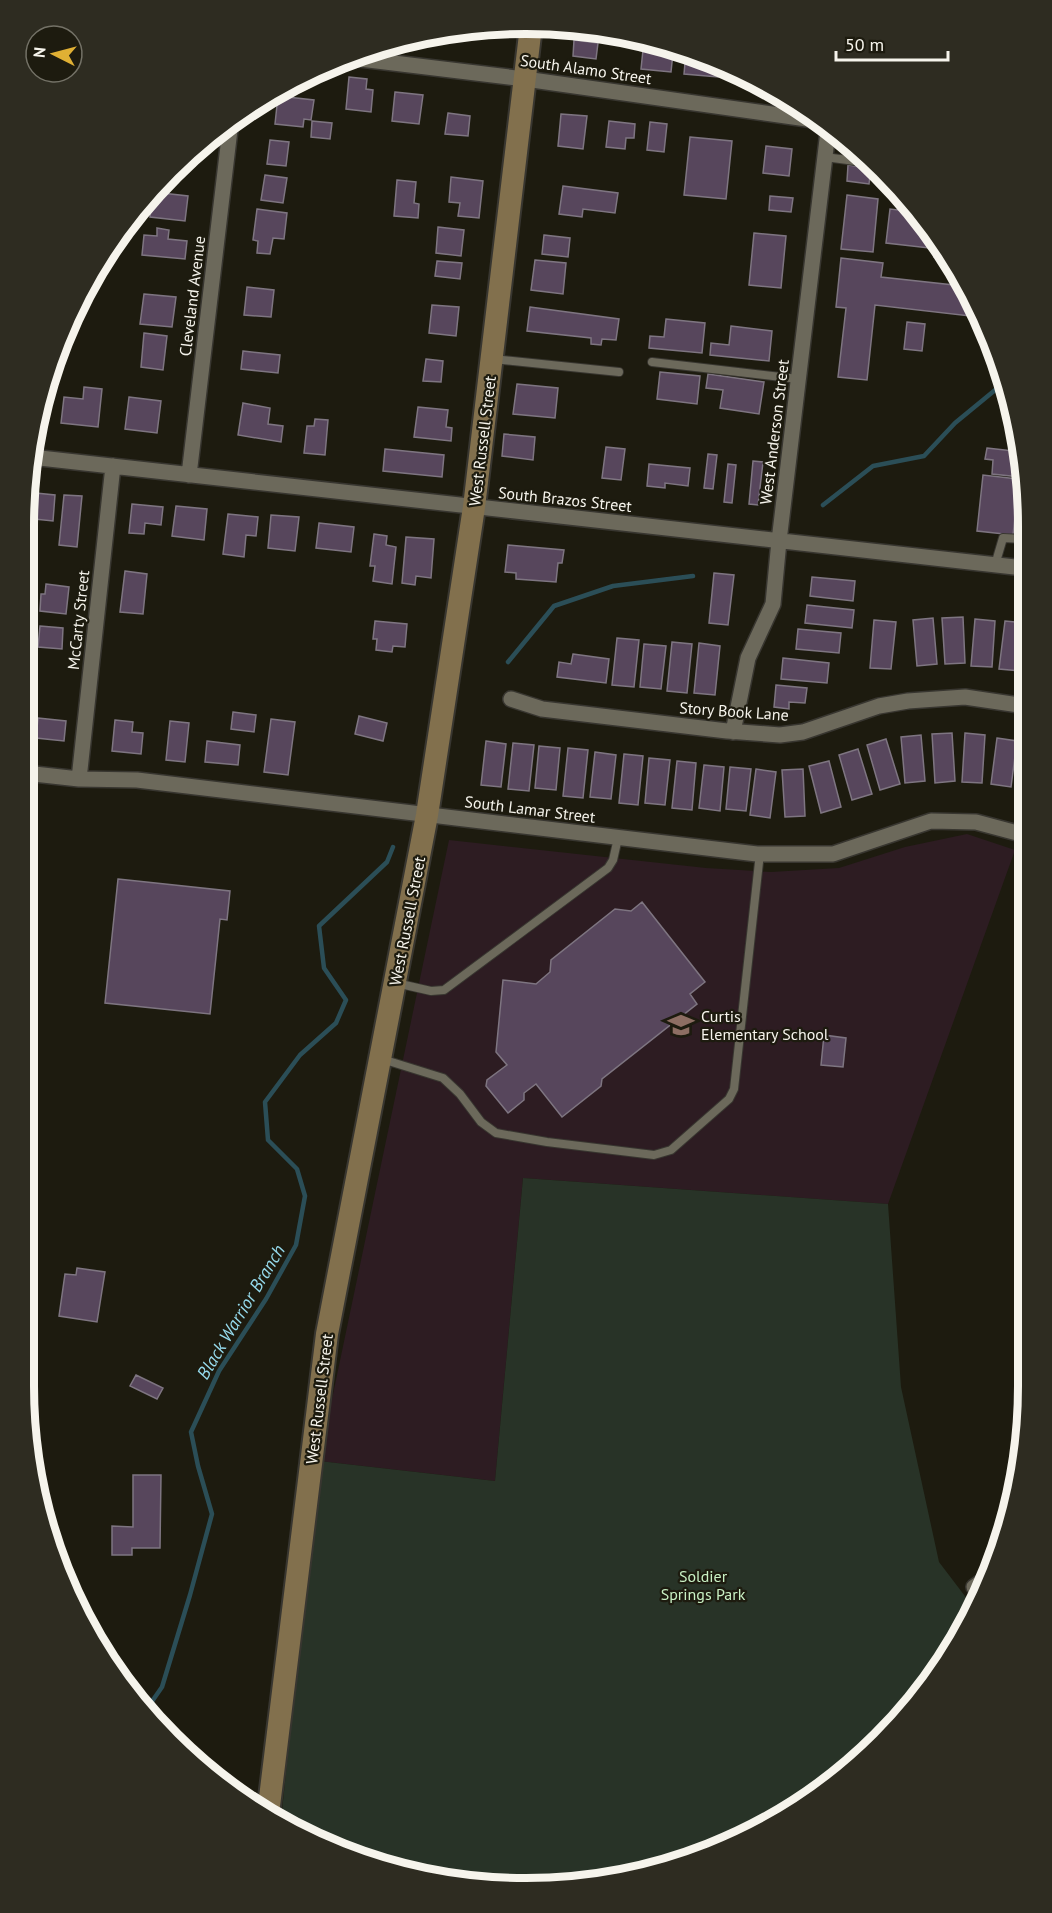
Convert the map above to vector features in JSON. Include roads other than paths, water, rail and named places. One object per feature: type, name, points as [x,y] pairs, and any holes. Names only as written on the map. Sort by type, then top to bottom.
[{"type":"street","name":"West Russell Street","points":[[269,1806],[327,1334],[427,815],[474,507],[530,34]]},
{"type":"street","name":"South Alamo Street","points":[[370,60],[525,79],[800,118]]},
{"type":"street","name":"Cleveland Avenue","points":[[189,475],[229,134]]},
{"type":"street","name":"West Anderson Street","points":[[733,732],[748,658],[773,604],[778,541],[827,138]]},
{"type":"street","name":"South Brazos Street","points":[[40,458],[1018,567]]},
{"type":"street","name":"McCarty Street","points":[[78,779],[113,466]]},
{"type":"street","name":"Story Book Lane","points":[[511,699],[542,709],[733,732],[780,735],[803,732],[879,706],[908,701],[964,697],[1018,705]]},
{"type":"street","name":"South Lamar Street","points":[[34,774],[78,779],[137,780],[760,854],[833,854],[931,821],[976,822],[1018,833]]},
{"type":"lane","points":[[825,157],[856,161]]},
{"type":"lane","points":[[491,358],[620,372]]},
{"type":"lane","points":[[652,362],[798,378]]},
{"type":"lane","points":[[996,565],[1003,538],[1018,539]]},
{"type":"lane","points":[[395,983],[431,991],[444,990],[608,868],[613,860],[618,838]]},
{"type":"lane","points":[[380,1059],[443,1078],[460,1094],[481,1122],[496,1133],[547,1142],[654,1155],[671,1150],[729,1098],[734,1089],[760,854]]},
{"type":"waterway","name":"Black Warrior Branch","points":[[823,505],[873,466],[924,456],[955,423],[997,388]]},
{"type":"waterway","name":"Black Warrior Branch","points":[[508,662],[554,606],[613,586],[693,576]]},
{"type":"waterway","name":"Black Warrior Branch","points":[[150,1704],[162,1687],[212,1514],[191,1432],[219,1371],[266,1299],[296,1245],[305,1196],[297,1169],[268,1140],[265,1102],[300,1055],[336,1023],[346,1000],[324,968],[319,926],[387,862],[393,847]]},
{"type":"place","name":"Curtis Elementary School","points":[[681,1025]]},
{"type":"park label","name":"Soldier Springs Park","points":[[703,1585]]}]
